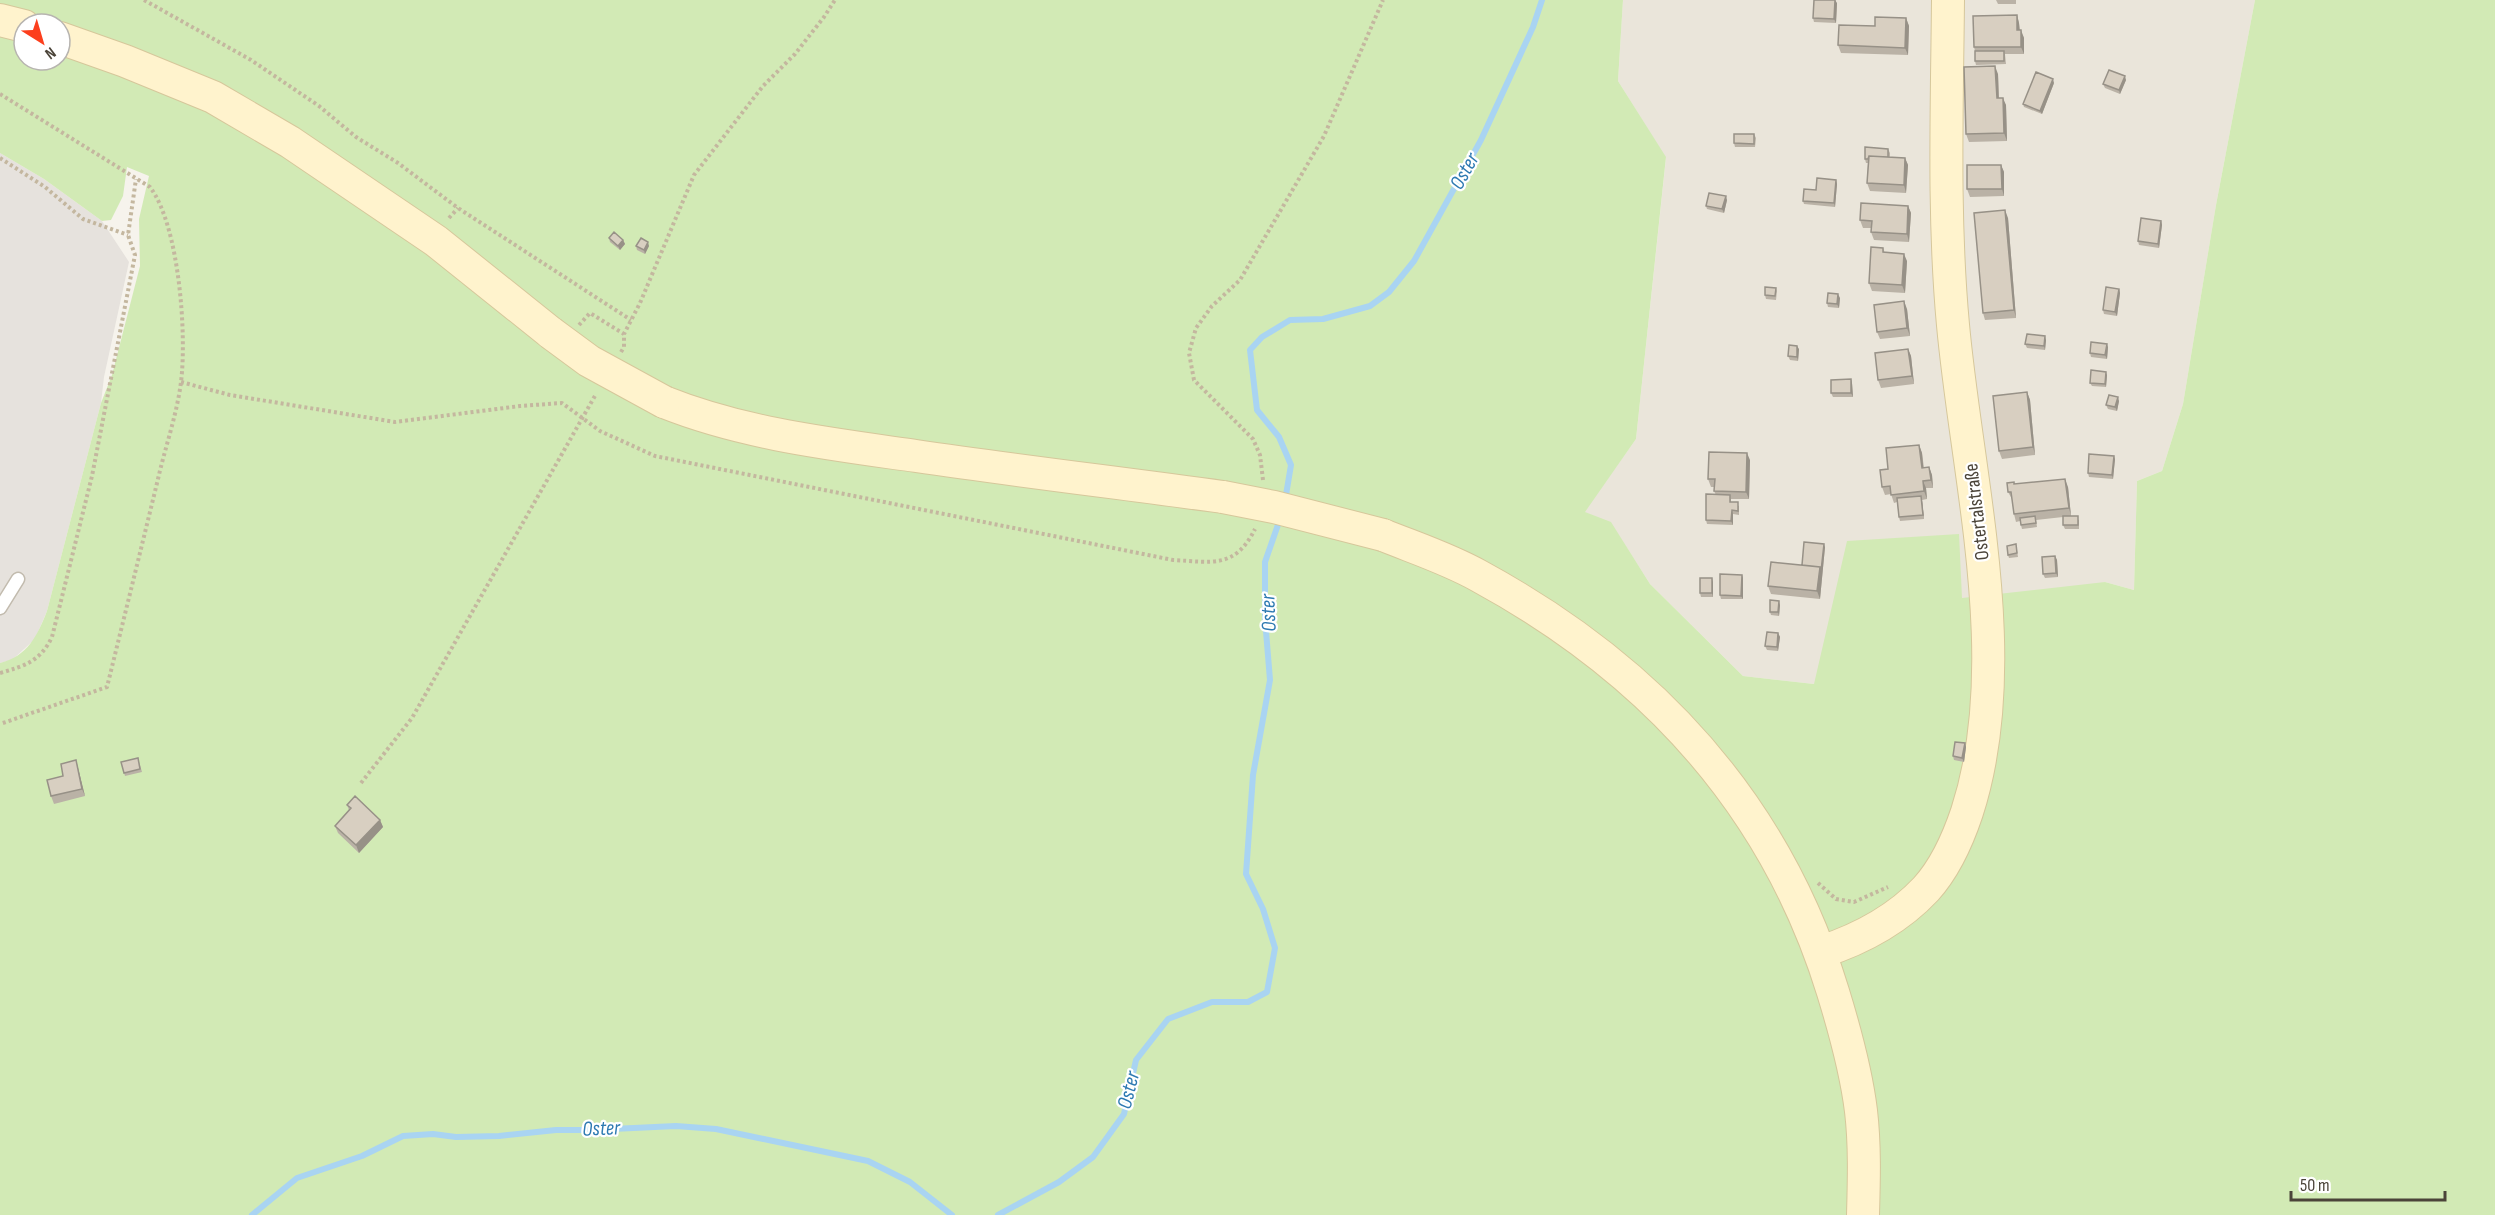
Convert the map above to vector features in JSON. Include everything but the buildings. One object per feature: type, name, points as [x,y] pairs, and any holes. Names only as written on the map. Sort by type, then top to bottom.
[{"type":"main road","name":"Ostertalstraße","points":[[1821,952],[1858,939],[1906,908],[1927,887],[1946,860],[1960,832],[1973,793],[1981,754],[1988,659],[1986,603],[1953,330],[1947,257],[1948,0]]},
{"type":"main road","points":[[72,42],[213,97],[290,142],[436,241],[589,361],[663,402],[698,416],[736,426],[856,448],[1223,497],[1274,507],[1383,535],[1477,574],[1538,610],[1588,644],[1646,693],[1698,746],[1734,793],[1788,876],[1821,952],[1853,1062],[1859,1101],[1864,1166],[1863,1215]]},
{"type":"lane","points":[[0,608],[18,579]]},
{"type":"path","points":[[144,0],[252,60],[320,106],[356,137],[398,163],[458,208],[631,320]]},
{"type":"path","points":[[624,347],[624,334],[694,175],[763,86],[795,54],[824,17],[834,0]]},
{"type":"path","points":[[1262,490],[1260,455],[1253,439],[1194,380],[1189,353],[1196,328],[1212,306],[1240,280],[1323,136],[1383,0]]},
{"type":"path","points":[[0,94],[136,178],[150,188],[160,200],[180,287],[181,382],[107,687],[0,724]]},
{"type":"path","points":[[0,158],[45,187],[83,219],[128,236]]},
{"type":"path","points":[[0,673],[26,665],[46,650],[52,637],[92,476],[135,255],[128,236],[136,178]]},
{"type":"path","points":[[590,313],[624,334]]},
{"type":"path","points":[[181,382],[230,395],[395,422],[520,405],[562,403],[600,431],[655,456],[1173,560],[1218,562],[1232,558],[1247,545],[1258,523]]},
{"type":"path","points":[[361,783],[412,718],[582,417]]},
{"type":"shaded area","points":[[1623,0],[2255,0],[2216,205],[2183,404],[2162,471],[2137,481],[2134,590],[2105,582],[1814,684],[1743,676],[1650,584],[1611,523],[1584,512],[1636,439],[1666,158],[1618,81]]},
{"type":"shaded area","points":[[0,153],[44,179],[102,221],[129,262],[104,377],[101,403],[47,611],[35,639],[12,660],[0,663]]},
{"type":"green space","points":[[0,0],[1623,0],[1618,81],[1666,157],[1636,439],[1585,512],[1611,522],[1650,584],[1743,676],[1814,684],[1847,541],[1959,534],[1962,598],[2105,582],[2134,590],[2137,481],[2162,471],[2183,404],[2216,205],[2255,0],[2495,0],[2495,1215],[0,1215],[0,663],[10,660],[25,650],[35,637],[47,611],[101,403],[112,375],[140,266],[139,219],[149,176],[127,167],[123,196],[111,220],[102,221],[44,179],[0,153]]},
{"type":"waterway","name":"Oster","points":[[1285,501],[1291,465],[1279,437],[1257,410],[1250,350],[1262,337],[1290,320],[1323,319],[1370,306],[1389,292],[1414,261],[1481,140],[1533,27],[1542,0]]},
{"type":"waterway","name":"Oster","points":[[998,1215],[1059,1182],[1093,1157],[1124,1114],[1136,1060],[1168,1019],[1212,1002],[1248,1002],[1267,992],[1275,948],[1263,909],[1246,874],[1253,775],[1270,680],[1265,619],[1265,562],[1280,519]]},
{"type":"waterway","name":"Oster","points":[[252,1215],[297,1178],[362,1156],[403,1136],[433,1134],[456,1137],[499,1136],[556,1130],[676,1126],[716,1129],[868,1161],[910,1182],[952,1215]]}]
